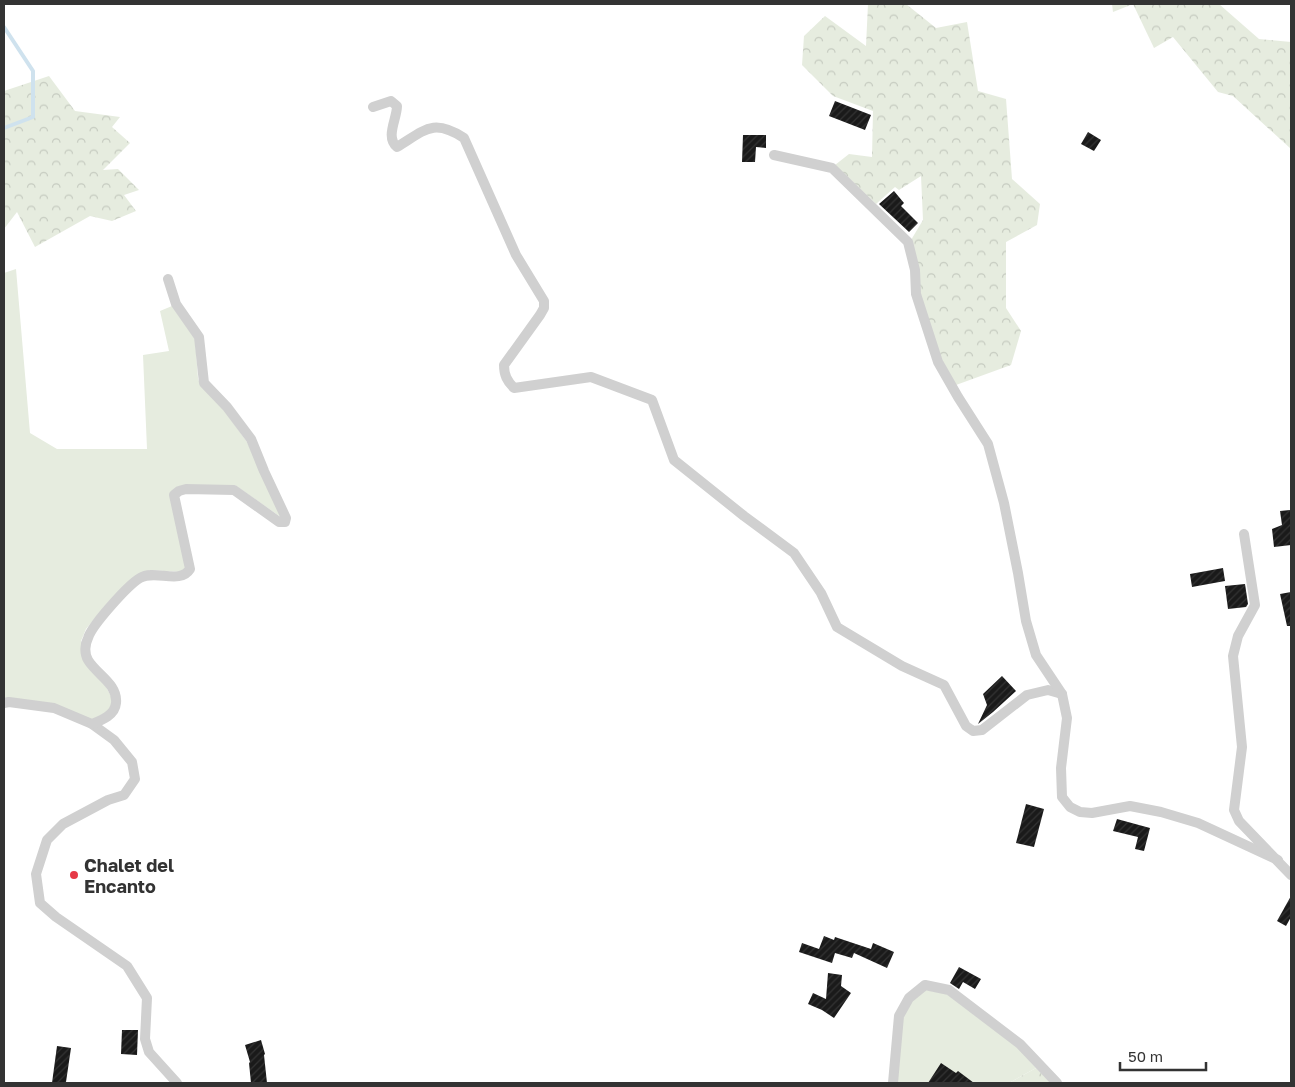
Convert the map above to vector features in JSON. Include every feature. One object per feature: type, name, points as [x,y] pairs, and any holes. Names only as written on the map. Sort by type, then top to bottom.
[{"type":"street","points":[[373,107],[391,101],[397,106],[391,138],[397,147],[430,127],[450,129],[464,138],[516,255],[544,301],[544,308],[540,315],[504,365],[504,375],[514,388],[592,377],[652,400],[674,460],[794,553],[821,592],[837,627],[902,666],[944,685],[966,726],[973,731],[982,730],[1027,695],[1048,690],[1062,694]]},
{"type":"street","points":[[774,155],[832,168],[908,242],[914,264],[916,294],[938,362],[988,444],[1004,503],[1026,621],[1036,656],[1062,694],[1067,718],[1061,768],[1062,798],[1070,807],[1080,812],[1092,813],[1130,806],[1161,812],[1198,823],[1278,860]]},
{"type":"street","points":[[92,724],[110,715],[116,707],[117,696],[112,687],[88,660],[86,643],[90,632],[113,604],[140,578],[151,575],[180,576],[186,574],[190,569],[174,495],[186,489],[234,490],[279,522],[285,522],[286,518],[251,439],[227,407],[204,383],[199,337],[176,304],[168,279]]},
{"type":"street","points":[[1244,534],[1255,605],[1238,636],[1233,656],[1242,747],[1234,810],[1239,821],[1291,875]]},
{"type":"street","points":[[4,704],[9,702],[54,708],[92,724],[114,740],[132,762],[135,779],[124,795],[108,800],[63,824],[47,840],[36,874],[40,903],[127,966],[146,998],[145,1039],[149,1052],[178,1083]]},
{"type":"street","points":[[893,1083],[899,1016],[909,998],[925,985],[949,990],[1020,1044],[1057,1083]]},
{"type":"green space","points":[[868,4],[906,4],[936,28],[967,22],[978,91],[1006,99],[1012,179],[1040,204],[1037,225],[1006,242],[1006,308],[1021,331],[1011,365],[956,385],[942,360],[920,294],[919,270],[911,240],[923,220],[921,176],[899,190],[895,187],[876,204],[835,165],[849,154],[872,157],[873,111],[833,96],[802,65],[804,36],[825,16],[866,46]]},
{"type":"green space","points":[[1112,4],[1133,4],[1113,12]]},
{"type":"green space","points":[[1133,4],[1219,4],[1259,39],[1291,42],[1291,149],[1233,96],[1218,92],[1173,37],[1154,48]]},
{"type":"green space","points":[[49,76],[75,111],[120,117],[112,127],[130,143],[103,170],[118,169],[139,190],[124,195],[136,211],[112,221],[90,216],[35,247],[17,212],[4,229],[4,91]]},
{"type":"green space","points":[[16,269],[30,433],[57,449],[147,449],[143,355],[169,351],[160,311],[172,306],[195,339],[200,385],[224,410],[247,442],[282,518],[235,485],[185,485],[177,487],[185,568],[180,572],[150,570],[109,601],[86,629],[81,641],[112,698],[112,705],[107,712],[92,720],[4,699],[4,273]]},
{"type":"green space","points":[[926,990],[947,994],[1018,1048],[1036,1068],[1009,1083],[897,1083],[903,1018],[912,1001]]},
{"type":"green space","points":[[1036,1068],[1051,1083],[1009,1083]]},
{"type":"building","points":[[835,101],[871,115],[865,130],[829,116]]},
{"type":"building","points":[[1088,132],[1101,140],[1094,151],[1081,144]]},
{"type":"building","points":[[743,135],[766,135],[766,148],[756,147],[755,162],[742,162]]},
{"type":"building","points":[[894,191],[904,203],[901,206],[918,223],[909,232],[879,204]]},
{"type":"building","points":[[1290,510],[1291,545],[1274,547],[1272,529],[1282,525],[1280,511]]},
{"type":"building","points":[[1223,568],[1225,581],[1192,587],[1190,574]]},
{"type":"building","points":[[1245,584],[1248,604],[1246,607],[1228,609],[1225,586]]},
{"type":"building","points":[[1291,592],[1291,626],[1287,626],[1280,594]]},
{"type":"building","points":[[1002,676],[1016,691],[978,724],[987,705],[983,694]]},
{"type":"building","points":[[1026,804],[1044,809],[1034,847],[1016,843]]},
{"type":"building","points":[[1117,819],[1150,828],[1144,851],[1135,849],[1138,837],[1113,831]]},
{"type":"building","points":[[1291,896],[1291,917],[1286,926],[1277,921]]},
{"type":"building","points":[[824,936],[834,940],[835,937],[871,949],[873,943],[894,952],[887,968],[854,953],[852,958],[835,953],[832,963],[799,952],[802,943],[819,949]]},
{"type":"building","points":[[959,967],[981,979],[975,989],[963,982],[959,989],[950,983]]},
{"type":"building","points":[[828,973],[842,975],[841,986],[851,993],[834,1018],[808,1004],[813,993],[826,999]]},
{"type":"building","points":[[122,1030],[138,1030],[137,1055],[121,1054]]},
{"type":"building","points":[[261,1040],[265,1054],[267,1083],[251,1083],[250,1062],[245,1045]]},
{"type":"building","points":[[57,1046],[71,1048],[66,1082],[52,1083]]},
{"type":"building","points":[[941,1063],[956,1073],[958,1071],[974,1083],[928,1083]]},
{"type":"waterway","points":[[4,27],[33,71],[33,117],[4,128]]},
{"type":"place","name":"Chalet del Encanto","points":[[74,875]]}]
